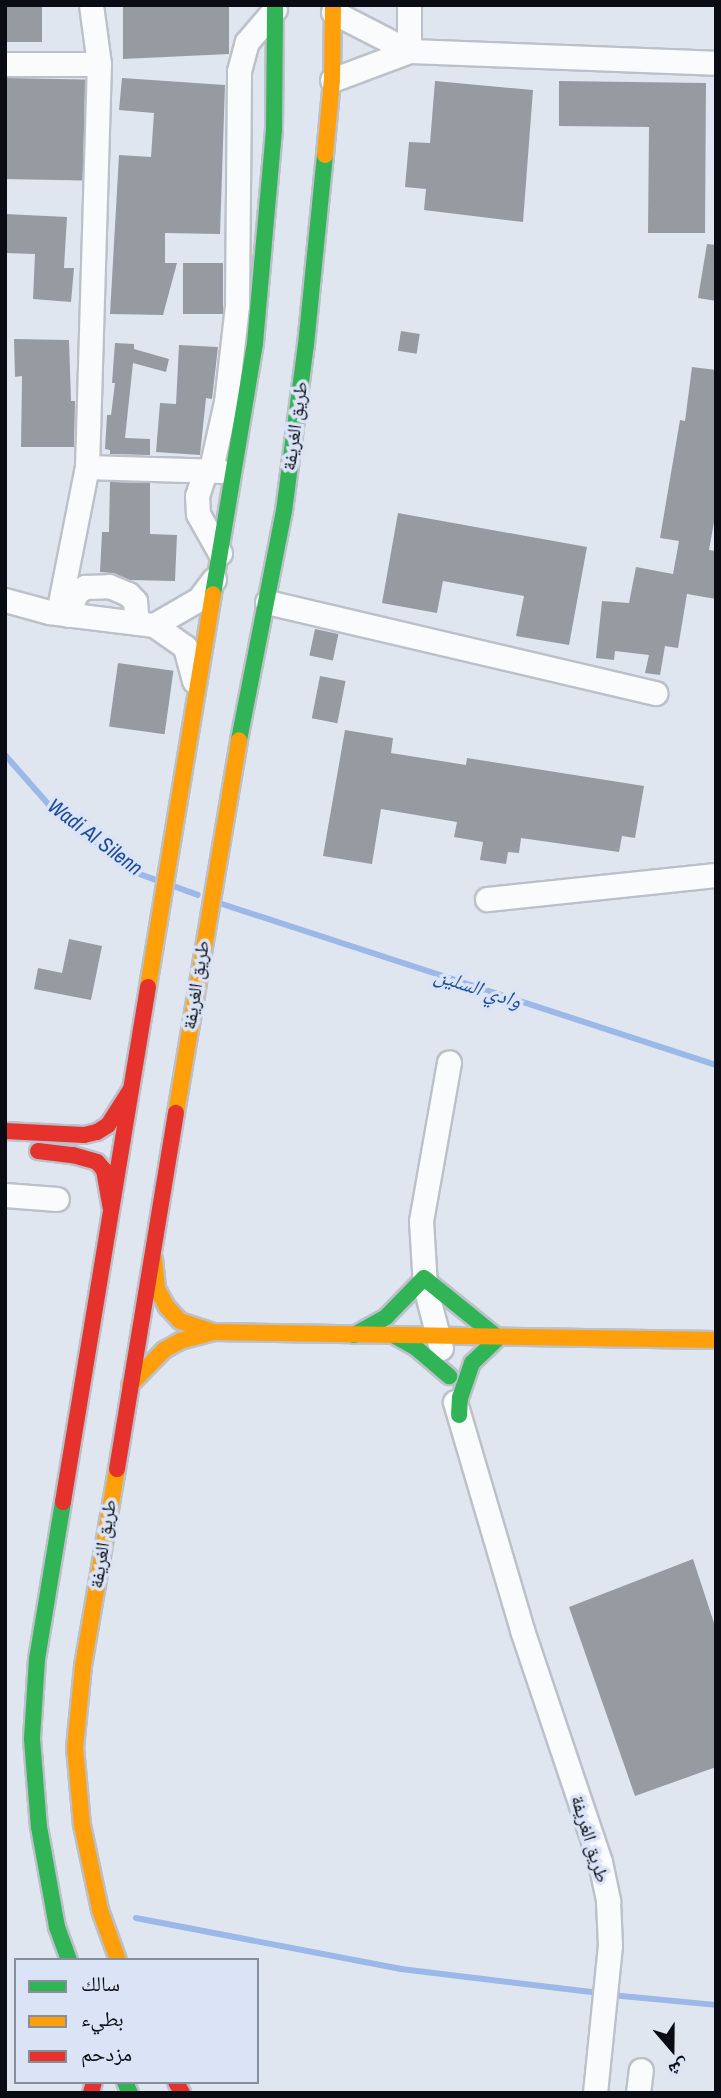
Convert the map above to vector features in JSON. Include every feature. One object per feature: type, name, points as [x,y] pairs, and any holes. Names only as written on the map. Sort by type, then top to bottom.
[{"type":"main road","points":[[63,1958],[38,1827],[32,1739],[37,1659],[135,1082],[258,316],[274,129],[275,7]]},
{"type":"main road","name":"طريق الغريفة","points":[[117,1958],[100,1910],[82,1825],[75,1747],[83,1666],[222,826],[284,511],[306,345],[331,80],[333,9]]},
{"type":"main road","points":[[5,1131],[84,1135],[97,1132],[108,1125],[135,1082]]},
{"type":"main road","points":[[18,1150],[72,1154],[97,1162],[104,1170],[111,1211]]},
{"type":"main road","points":[[153,1248],[158,1290],[167,1307],[180,1321],[212,1332]]},
{"type":"main road","points":[[354,1335],[400,1305],[424,1278],[498,1338]]},
{"type":"main road","points":[[130,1385],[163,1350],[180,1341],[212,1332],[716,1340]]},
{"type":"main road","points":[[396,1336],[415,1347],[449,1376]]},
{"type":"main road","points":[[459,1415],[462,1388],[472,1363],[498,1338]]},
{"type":"main road","points":[[57,1927],[68,1958]]},
{"type":"street","points":[[63,614],[87,467],[99,64],[91,5]]},
{"type":"street","points":[[409,5],[409,51]]},
{"type":"street","points":[[220,553],[198,514],[197,496],[212,464],[226,402],[237,305],[240,63],[247,42],[275,7]]},
{"type":"street","points":[[333,9],[409,51]]},
{"type":"street","points":[[331,80],[409,51],[716,63]]},
{"type":"street","points":[[5,64],[99,64]]},
{"type":"street","points":[[87,467],[233,471]]},
{"type":"street","points":[[145,624],[199,599],[216,577]]},
{"type":"street","points":[[63,614],[76,593],[85,587],[109,586],[128,594],[135,601],[145,624]]},
{"type":"street","points":[[5,600],[63,614],[145,624],[185,647],[196,694]]},
{"type":"street","points":[[267,602],[655,693]]},
{"type":"street","points":[[487,899],[716,875]]},
{"type":"street","name":"طريق الغريفة","points":[[449,1062],[421,1222],[424,1278],[459,1415],[522,1630],[600,1862],[608,1901],[610,1945],[594,2093]]},
{"type":"street","points":[[5,1195],[57,1199]]},
{"type":"building","points":[[5,5],[42,5],[42,42],[5,42]]},
{"type":"building","points":[[229,5],[229,54],[123,59],[123,7]]},
{"type":"building","points":[[5,78],[85,79],[83,180],[5,179]]},
{"type":"building","points":[[122,78],[225,85],[220,234],[165,233],[165,263],[177,263],[163,315],[110,314],[119,155],[151,157],[154,113],[119,110]]},
{"type":"building","points":[[435,81],[533,90],[523,222],[424,210],[426,189],[405,187],[409,142],[430,143]]},
{"type":"building","points":[[559,81],[706,83],[705,233],[648,233],[649,127],[559,126]]},
{"type":"building","points":[[5,214],[67,217],[64,268],[74,268],[71,302],[33,299],[35,254],[5,253]]},
{"type":"building","points":[[707,244],[716,245],[716,301],[698,298]]},
{"type":"building","points":[[183,263],[223,263],[223,314],[183,314]]},
{"type":"building","points":[[401,331],[420,334],[417,354],[398,351]]},
{"type":"building","points":[[14,339],[69,340],[71,401],[75,401],[74,447],[21,447],[22,376],[15,377]]},
{"type":"building","points":[[115,343],[134,344],[134,349],[169,359],[166,372],[133,363],[125,438],[150,439],[150,455],[110,454],[110,450],[105,449],[107,415],[111,415],[115,383],[112,383]]},
{"type":"building","points":[[179,345],[218,347],[212,399],[206,398],[200,455],[156,452],[160,403],[176,404]]},
{"type":"building","points":[[692,367],[716,370],[716,511],[709,550],[716,551],[716,599],[687,594],[678,648],[665,646],[660,675],[645,673],[649,655],[615,651],[614,660],[596,658],[602,601],[629,603],[636,567],[673,574],[679,541],[660,538],[680,420],[685,421]]},
{"type":"building","points":[[110,482],[150,483],[150,534],[177,535],[175,581],[130,580],[114,573],[100,572],[102,532],[109,532]]},
{"type":"building","points":[[398,513],[587,547],[569,645],[516,636],[524,596],[443,581],[437,613],[382,603]]},
{"type":"building","points":[[315,629],[338,634],[333,660],[309,655]]},
{"type":"building","points":[[118,663],[173,671],[165,734],[109,726]]},
{"type":"building","points":[[320,676],[346,681],[337,723],[312,718]]},
{"type":"building","points":[[345,730],[393,738],[391,753],[466,765],[467,758],[644,786],[635,838],[622,836],[619,852],[521,838],[519,853],[508,852],[506,864],[480,860],[483,842],[454,837],[457,822],[381,809],[372,864],[323,856]]},
{"type":"building","points":[[69,939],[102,946],[91,1000],[34,989],[38,968],[62,973]]},
{"type":"building","points":[[693,1559],[716,1629],[716,1767],[635,1796],[569,1607]]},
{"type":"waterway","name":"Wadi Al Silenn","points":[[5,755],[50,806],[134,872],[156,880]]},
{"type":"waterway","name":"Wadi Al Silenn","points":[[176,887],[198,895]]},
{"type":"waterway","name":"وادي السلين","points":[[222,904],[716,1065]]},
{"type":"waterway","points":[[136,1918],[401,1969],[600,1993]]},
{"type":"waterway","points":[[611,1995],[716,2005]]},
{"type":"traffic: fast","points":[[213,594],[255,343],[274,129],[275,5]]},
{"type":"traffic: fast","points":[[239,740],[284,511],[306,345],[325,155]]},
{"type":"traffic: fast","points":[[354,1335],[386,1317],[424,1278],[498,1338],[472,1363],[460,1397],[459,1415]]},
{"type":"traffic: fast","points":[[395,1336],[415,1347],[449,1376]]},
{"type":"traffic: fast","points":[[63,1502],[37,1659],[32,1739],[39,1827],[57,1927],[68,1958]]},
{"type":"traffic: fast","points":[[126,2084],[130,2093]]},
{"type":"traffic: slow","points":[[325,155],[332,80],[333,5]]},
{"type":"traffic: slow","points":[[148,987],[213,594]]},
{"type":"traffic: slow","points":[[176,1113],[239,740]]},
{"type":"traffic: slow","points":[[154,1259],[157,1289],[167,1307],[180,1321],[213,1332],[716,1340]]},
{"type":"traffic: slow","points":[[130,1385],[164,1350],[180,1341],[213,1332]]},
{"type":"traffic: slow","points":[[117,1469],[83,1666],[75,1747],[82,1825],[100,1910],[117,1958]]},
{"type":"traffic: jam","points":[[63,1502],[148,987]]},
{"type":"traffic: jam","points":[[5,1131],[84,1135],[97,1132],[108,1125],[131,1089]]},
{"type":"traffic: jam","points":[[117,1469],[176,1113]]},
{"type":"traffic: jam","points":[[38,1151],[73,1155],[97,1162],[104,1170],[111,1208]]},
{"type":"traffic: jam","points":[[91,2093],[93,2084]]},
{"type":"traffic: jam","points":[[177,2084],[182,2093]]}]
